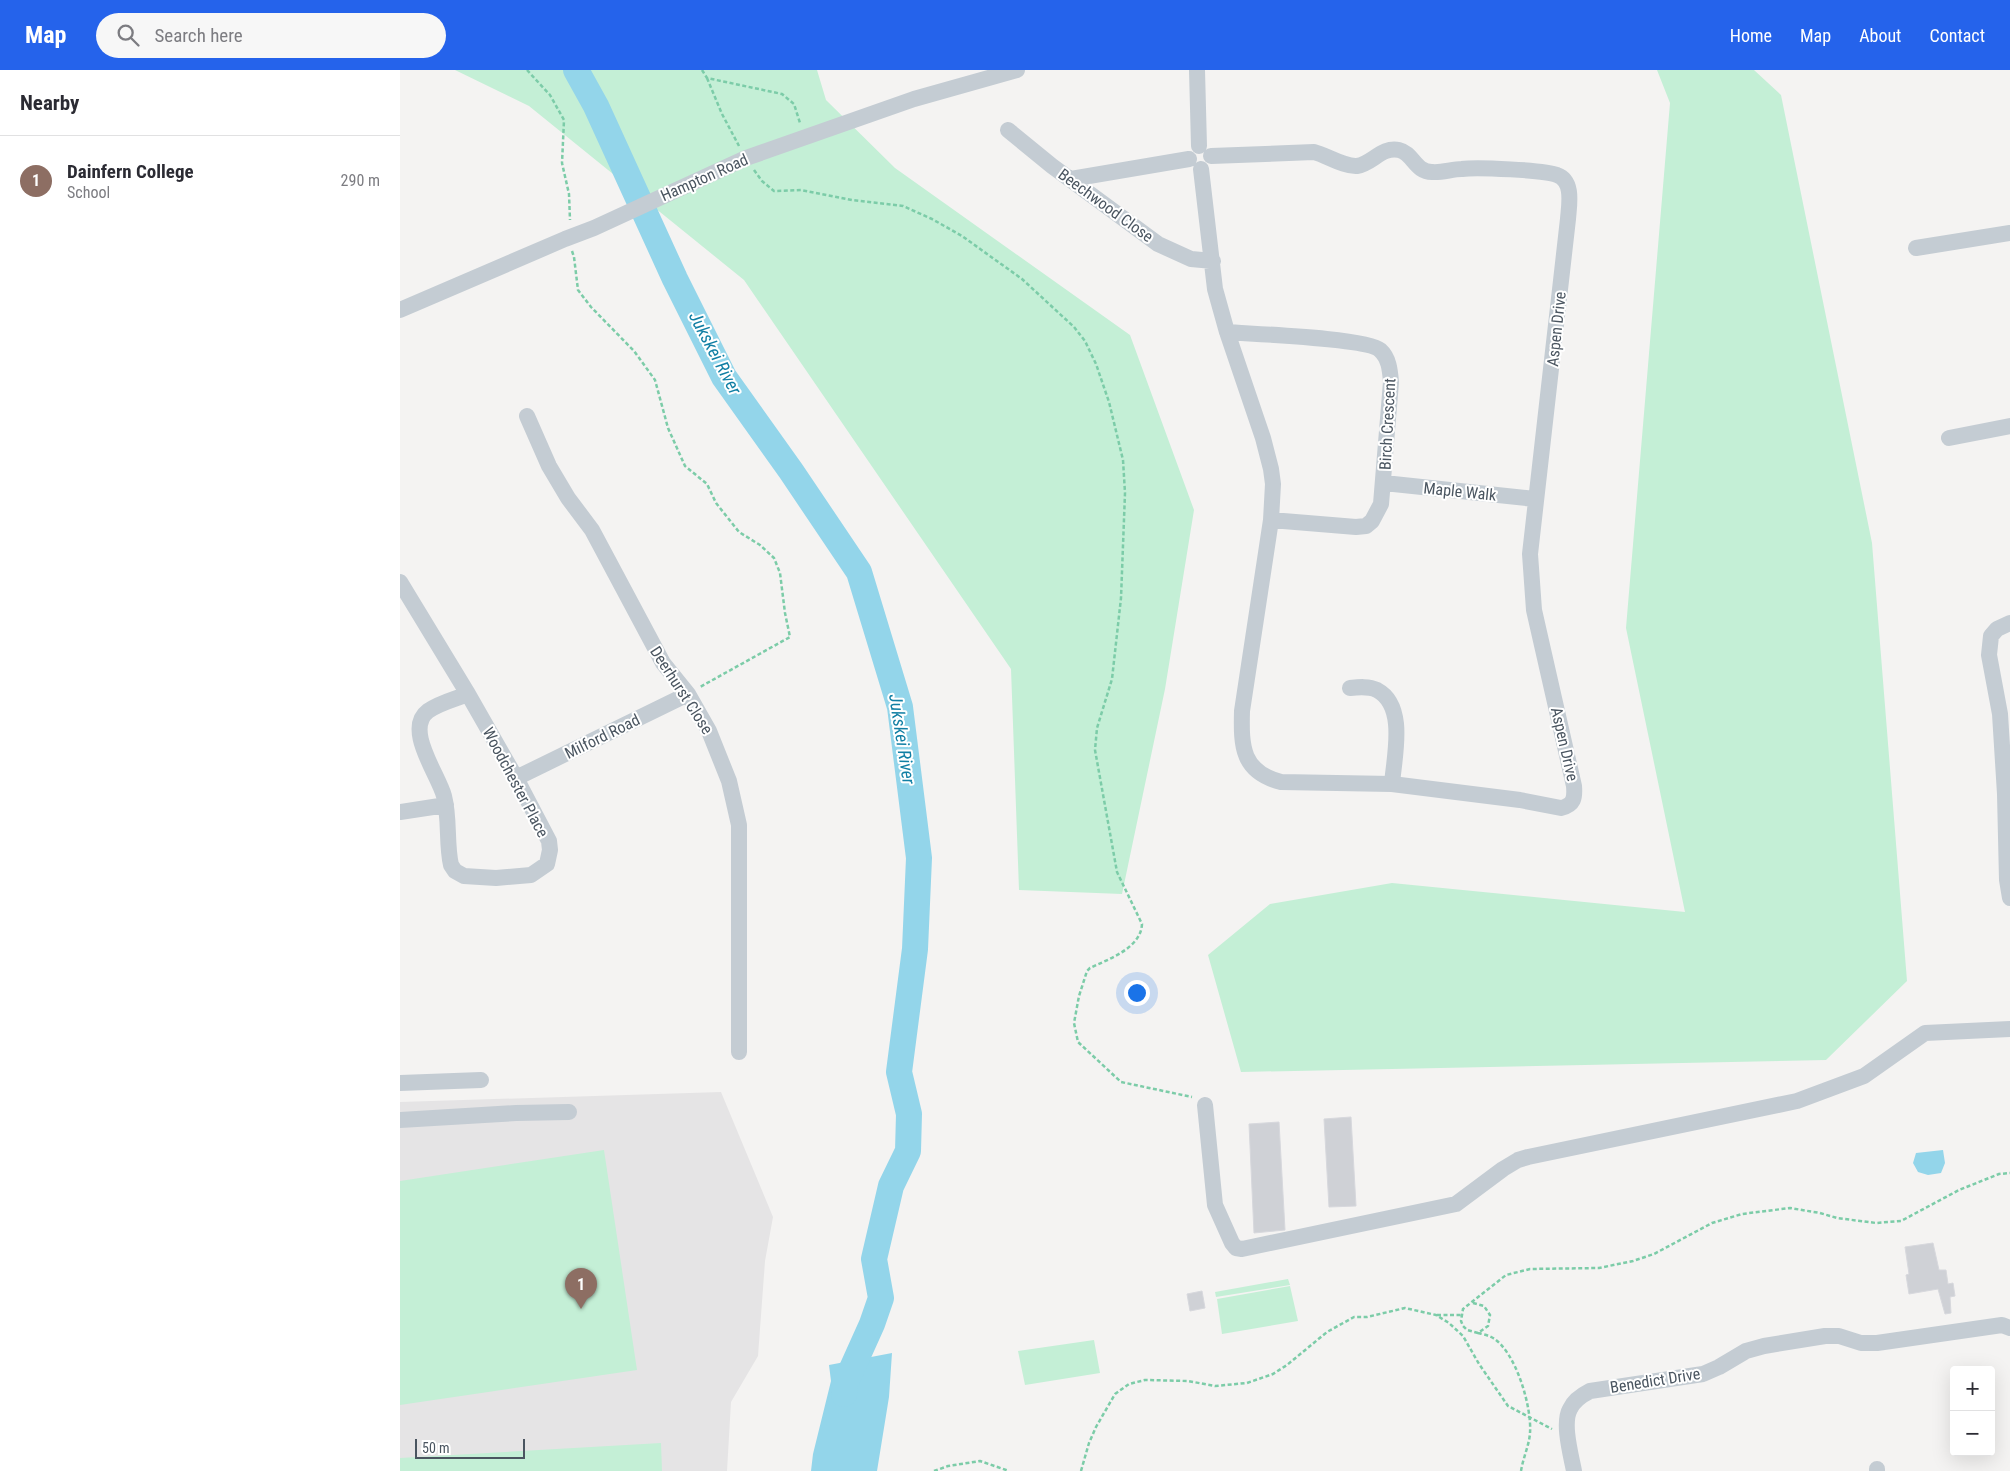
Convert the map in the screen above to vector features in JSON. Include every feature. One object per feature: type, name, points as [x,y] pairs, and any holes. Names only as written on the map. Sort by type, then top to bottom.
[{"type":"street","name":"Hampton Road","points":[[400,310],[594,228],[746,158],[914,99],[1017,70]]},
{"type":"street","name":"Aspen Drive","points":[[1071,179],[1200,158],[1314,152],[1326,155],[1342,163],[1356,166],[1385,151],[1398,150],[1404,152],[1425,172],[1434,173],[1463,168],[1528,172],[1558,175],[1565,182],[1569,191],[1568,219],[1530,554],[1534,610],[1574,786],[1575,797],[1573,803],[1568,807],[1561,808],[1520,800],[1392,784],[1281,782],[1269,779],[1255,771],[1247,760],[1243,742],[1242,711],[1273,496],[1271,469],[1263,438],[1226,332],[1215,289],[1200,158],[1197,70]]},
{"type":"street","name":"Beechwood Close","points":[[1008,130],[1138,230],[1165,248],[1191,259],[1213,261]]},
{"type":"street","points":[[1916,248],[2010,233]]},
{"type":"street","name":"Birch Crescent","points":[[1226,332],[1342,341],[1378,348],[1386,357],[1391,382],[1384,483],[1378,512],[1366,526],[1356,527],[1271,520]]},
{"type":"street","name":"Deerhurst Close","points":[[527,416],[549,466],[568,498],[592,530],[663,663],[688,694],[715,744],[729,781],[737,814],[739,843],[739,1052]]},
{"type":"street","points":[[1949,438],[2010,426]]},
{"type":"street","name":"Maple Walk","points":[[1384,483],[1535,499]]},
{"type":"street","name":"Woodchester Place","points":[[400,582],[468,694],[516,778],[549,841],[550,850],[547,864],[531,876],[477,878],[458,874],[451,865],[446,805],[440,783],[423,748],[419,729],[422,718],[428,711],[468,694]]},
{"type":"street","points":[[2010,623],[1997,629],[1991,636],[1988,655],[2000,714],[2008,794],[2007,880],[2010,898]]},
{"type":"street","points":[[1350,688],[1376,690],[1388,700],[1393,708],[1397,722],[1392,784]]},
{"type":"street","name":"Milford Road","points":[[516,778],[688,694]]},
{"type":"street","points":[[400,812],[446,805]]},
{"type":"street","points":[[1205,1105],[1216,1204],[1232,1243],[1236,1248],[1242,1249],[1456,1204],[1518,1160],[1816,1096],[1864,1076],[1925,1033],[2010,1029]]},
{"type":"street","points":[[400,1083],[482,1080]]},
{"type":"street","points":[[400,1120],[516,1113],[569,1112]]},
{"type":"street","name":"Benedict Drive","points":[[1574,1471],[1568,1439],[1567,1418],[1570,1409],[1578,1398],[1590,1391],[1703,1374],[1738,1355],[1755,1349],[1824,1336],[1839,1336],[1861,1343],[1877,1343],[2002,1325],[2010,1328]]},
{"type":"path","points":[[528,70],[550,95],[564,120],[562,163],[571,217],[565,239],[574,257],[578,290],[590,307],[634,351],[655,380],[668,428],[685,466],[707,484],[716,503],[739,532],[760,544],[774,558],[780,573],[790,638],[688,694]]},
{"type":"path","points":[[702,70],[722,114],[746,158],[762,182],[774,191],[801,190],[852,200],[908,207],[962,236],[1022,279],[1074,327],[1085,341],[1109,402],[1123,460],[1125,493],[1121,598],[1112,679],[1097,728],[1095,750],[1118,872],[1142,924],[1140,933],[1126,950],[1087,971],[1079,996],[1074,1031],[1078,1042],[1121,1082],[1196,1098],[1205,1105]]},
{"type":"path","points":[[707,78],[786,97],[794,104],[806,138]]},
{"type":"path","points":[[1521,1471],[1530,1434],[1530,1416],[1520,1377],[1507,1354],[1493,1338],[1467,1330],[1460,1321],[1467,1305],[1473,1303],[1506,1275],[1530,1269],[1599,1268],[1633,1261],[1654,1254],[1712,1223],[1742,1214],[1790,1208],[1876,1224],[1901,1221],[1960,1190],[1999,1174],[2010,1173]]},
{"type":"path","points":[[1473,1303],[1484,1306],[1490,1315],[1488,1326],[1478,1333]]},
{"type":"path","points":[[1080,1471],[1096,1426],[1115,1394],[1129,1384],[1145,1380],[1188,1381],[1215,1386],[1247,1383],[1280,1369],[1327,1332],[1354,1317],[1367,1317],[1405,1308],[1436,1315],[1461,1315]]},
{"type":"path","points":[[1436,1315],[1449,1323],[1463,1336],[1479,1364],[1508,1406],[1530,1416],[1568,1439]]},
{"type":"path","points":[[934,1471],[948,1466],[980,1461],[1009,1471]]},
{"type":"shaded area","points":[[721,1092],[773,1217],[765,1261],[758,1356],[731,1402],[727,1471],[400,1471],[400,1102]]},
{"type":"green space","points":[[455,70],[817,70],[826,100],[895,168],[1130,335],[1194,510],[1165,689],[1122,894],[1019,890],[1011,669],[744,280],[529,106]]},
{"type":"green space","points":[[1657,70],[1754,70],[1781,95],[1872,543],[1907,981],[1826,1060],[1241,1072],[1208,955],[1270,904],[1392,883],[1685,912],[1626,628],[1670,103]]},
{"type":"green space","points":[[604,1150],[637,1370],[400,1405],[400,1181]]},
{"type":"green space","points":[[1288,1279],[1290,1285],[1216,1297],[1215,1292]]},
{"type":"green space","points":[[1290,1286],[1298,1321],[1222,1334],[1217,1299]]},
{"type":"green space","points":[[1094,1340],[1100,1373],[1025,1385],[1018,1351]]},
{"type":"green space","points":[[661,1443],[662,1471],[400,1471],[400,1458]]},
{"type":"water","points":[[1943,1150],[1945,1163],[1941,1173],[1928,1175],[1918,1172],[1913,1163],[1916,1153]]},
{"type":"water","points":[[892,1353],[889,1397],[877,1471],[811,1471],[813,1454],[831,1381],[829,1365]]},
{"type":"building","points":[[1351,1117],[1356,1206],[1329,1207],[1324,1119]]},
{"type":"building","points":[[1279,1122],[1285,1230],[1254,1233],[1249,1124]]},
{"type":"building","points":[[1933,1243],[1939,1270],[1946,1270],[1948,1284],[1953,1283],[1955,1296],[1950,1297],[1951,1313],[1945,1314],[1938,1289],[1909,1294],[1906,1275],[1909,1274],[1905,1247]]},
{"type":"building","points":[[1202,1291],[1205,1308],[1190,1311],[1187,1294]]},
{"type":"waterway","name":"Jukskei River","points":[[576,70],[596,106],[675,279],[724,377],[791,471],[859,572],[900,707],[919,858],[915,949],[899,1072],[909,1114],[908,1151],[891,1186],[874,1259],[881,1298],[872,1324],[845,1384],[844,1394]]},
{"type":"place","name":"Dainfern College","points":[[581,1309]]}]
